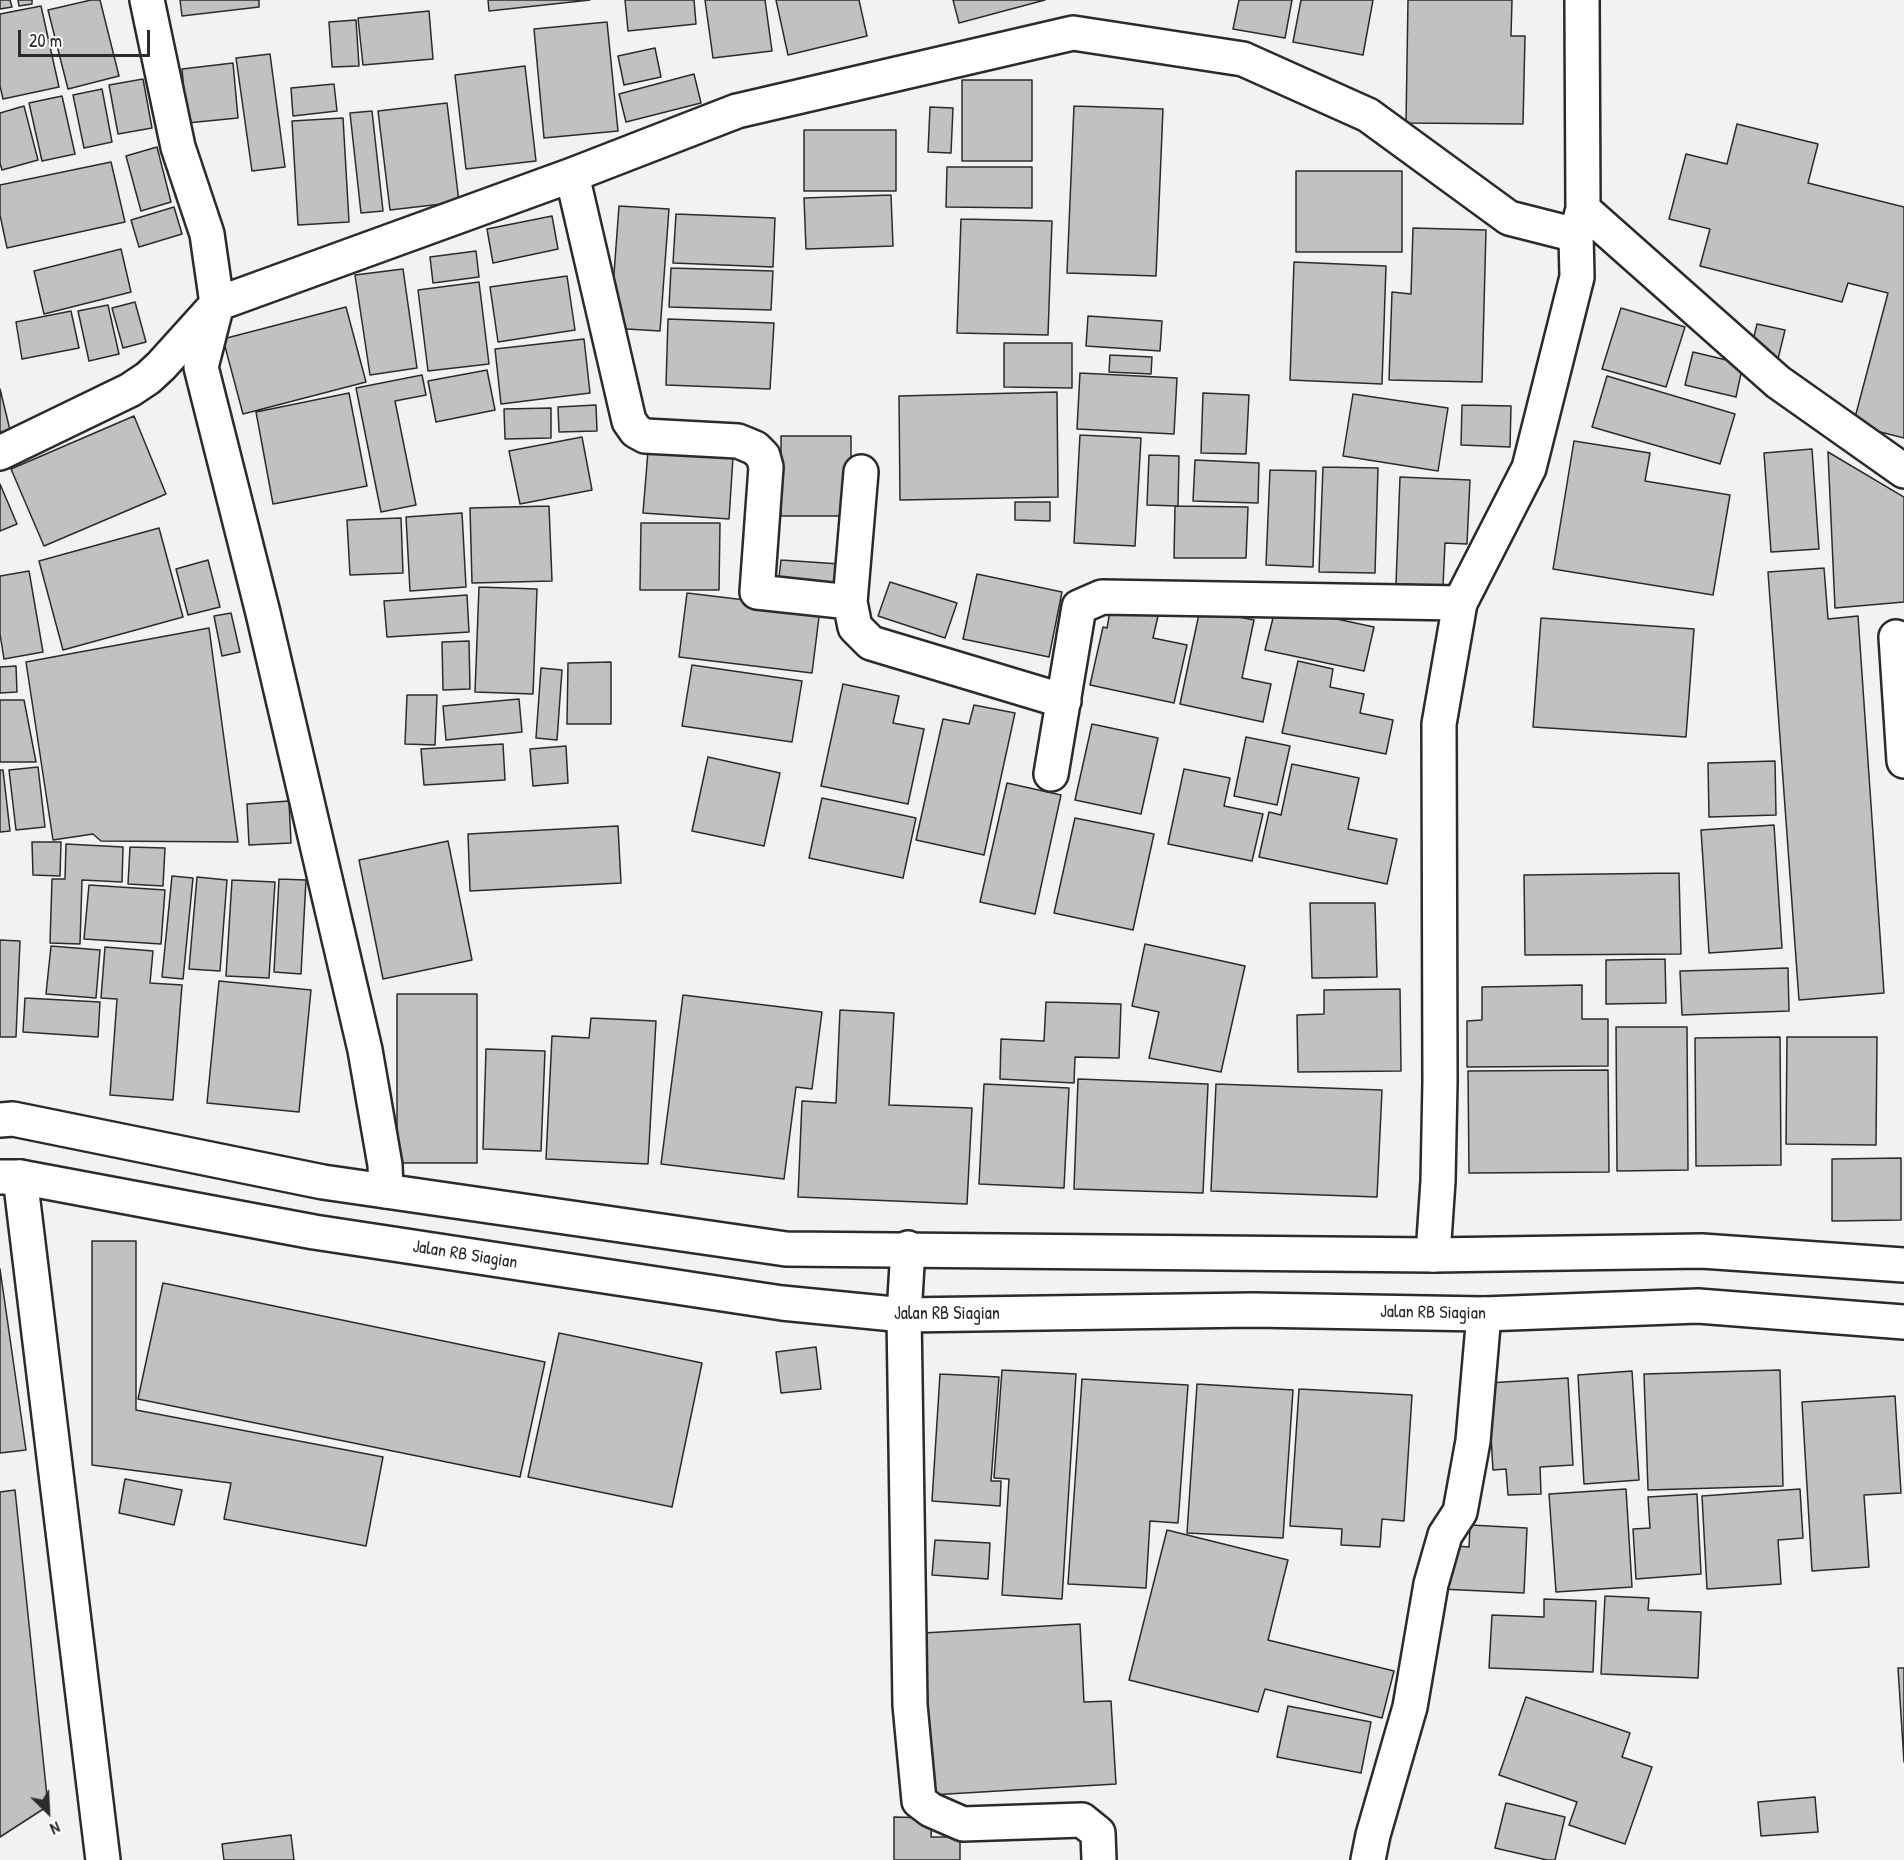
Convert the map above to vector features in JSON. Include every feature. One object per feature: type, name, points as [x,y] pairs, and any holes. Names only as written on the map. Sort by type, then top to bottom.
[{"type":"main road","points":[[147,0],[178,147],[207,234],[217,304],[201,367],[263,613],[365,1050],[385,1165],[386,1191]]},
{"type":"main road","points":[[1433,1255],[1438,1181],[1440,1082],[1439,724],[1460,603],[1530,468],[1577,277],[1582,0]]},
{"type":"main road","points":[[0,453],[130,390],[148,378],[217,304],[572,175],[737,111],[1073,33],[1243,59],[1368,115],[1509,218],[1579,222],[1778,382],[1904,471]]},
{"type":"main road","points":[[572,175],[629,421],[636,431],[645,436],[738,441],[755,448],[762,456],[766,468],[757,592],[850,602]]},
{"type":"main road","points":[[861,472],[850,602],[855,627],[871,643],[1064,701]]},
{"type":"main road","points":[[1051,774],[1079,607],[1101,597],[1460,603]]},
{"type":"main road","points":[[1896,637],[1904,761]]},
{"type":"main road","points":[[0,1120],[13,1119],[323,1182],[786,1249],[908,1248],[1433,1255],[1702,1251],[1904,1265]]},
{"type":"main road","points":[[10,1177],[103,1860]]},
{"type":"main road","name":"Jalan RB Siagian","points":[[10,1177],[314,1232],[782,1303],[904,1315],[1253,1310],[1484,1314],[1698,1306],[1904,1322]]},
{"type":"main road","points":[[908,1248],[904,1315],[910,1704],[919,1801],[931,1810],[963,1824],[1082,1820],[1098,1833],[1099,1860]]},
{"type":"main road","points":[[1368,1860],[1410,1707],[1431,1584],[1445,1535],[1460,1512],[1473,1441],[1484,1314]]},
{"type":"building","points":[[0,0],[10,0],[12,7],[0,9]]},
{"type":"building","points":[[18,0],[32,0],[32,4],[19,6]]},
{"type":"building","points":[[100,0],[119,76],[68,89],[48,10]]},
{"type":"building","points":[[180,0],[259,0],[259,7],[182,16]]},
{"type":"building","points":[[488,0],[590,0],[489,11]]},
{"type":"building","points":[[625,0],[694,0],[696,24],[628,31]]},
{"type":"building","points":[[705,0],[765,0],[772,51],[713,58]]},
{"type":"building","points":[[776,0],[859,0],[867,36],[788,55]]},
{"type":"building","points":[[953,0],[1045,0],[959,23]]},
{"type":"building","points":[[1239,0],[1292,0],[1285,38],[1233,29]]},
{"type":"building","points":[[1301,0],[1373,0],[1363,55],[1293,42]]},
{"type":"building","points":[[1408,0],[1512,0],[1511,36],[1525,36],[1523,124],[1406,123]]},
{"type":"building","points":[[41,6],[59,87],[3,99],[0,86],[0,14]]},
{"type":"building","points":[[429,11],[433,59],[363,65],[358,18]]},
{"type":"building","points":[[356,20],[359,66],[332,67],[329,22]]},
{"type":"building","points":[[607,22],[618,131],[544,138],[534,29]]},
{"type":"building","points":[[655,48],[661,77],[624,85],[618,56]]},
{"type":"building","points":[[270,54],[285,167],[252,171],[236,58]]},
{"type":"building","points":[[233,63],[238,118],[187,123],[182,69]]},
{"type":"building","points":[[525,66],[536,161],[466,169],[455,75]]},
{"type":"building","points":[[694,74],[701,103],[626,122],[619,94]]},
{"type":"building","points":[[143,79],[152,128],[118,134],[109,85]]},
{"type":"building","points":[[962,80],[1032,80],[1032,161],[962,161]]},
{"type":"building","points":[[334,84],[337,111],[293,116],[291,88]]},
{"type":"building","points":[[102,89],[112,142],[84,148],[73,95]]},
{"type":"building","points":[[62,96],[75,154],[42,161],[29,103]]},
{"type":"building","points":[[447,103],[459,202],[390,210],[378,111]]},
{"type":"building","points":[[24,106],[38,160],[2,170],[0,113]]},
{"type":"building","points":[[1074,106],[1163,109],[1156,276],[1067,273]]},
{"type":"building","points":[[930,107],[953,108],[951,153],[928,152]]},
{"type":"building","points":[[372,111],[383,211],[361,213],[350,113]]},
{"type":"building","points":[[343,118],[349,222],[298,225],[292,121]]},
{"type":"building","points":[[1737,124],[1818,144],[1808,183],[1904,207],[1904,438],[1853,425],[1888,293],[1848,283],[1842,302],[1700,266],[1710,229],[1669,219],[1686,154],[1727,164]]},
{"type":"building","points":[[804,130],[896,130],[896,191],[804,191]]},
{"type":"building","points":[[157,147],[171,202],[141,211],[126,156]]},
{"type":"building","points":[[111,162],[125,222],[7,248],[0,215],[0,185]]},
{"type":"building","points":[[947,167],[1032,167],[1032,208],[946,207]]},
{"type":"building","points":[[1296,171],[1402,171],[1402,252],[1296,252]]},
{"type":"building","points":[[891,195],[893,246],[806,249],[804,198]]},
{"type":"building","points":[[619,206],[669,209],[660,331],[610,328]]},
{"type":"building","points":[[174,207],[182,234],[139,247],[131,220]]},
{"type":"building","points":[[676,214],[775,218],[773,267],[673,263]]},
{"type":"building","points":[[552,216],[558,249],[493,263],[487,229]]},
{"type":"building","points":[[961,219],[1052,221],[1048,335],[957,333]]},
{"type":"building","points":[[1413,228],[1486,230],[1482,382],[1389,380],[1392,292],[1411,294]]},
{"type":"building","points":[[121,249],[131,292],[44,314],[34,271]]},
{"type":"building","points":[[476,251],[479,277],[433,283],[430,257]]},
{"type":"building","points":[[1294,262],[1386,266],[1382,384],[1290,380]]},
{"type":"building","points":[[671,268],[773,271],[771,310],[669,307]]},
{"type":"building","points":[[403,269],[417,368],[370,375],[355,275]]},
{"type":"building","points":[[567,276],[575,330],[498,342],[490,287]]},
{"type":"building","points":[[479,282],[489,364],[428,371],[418,290]]},
{"type":"building","points":[[135,302],[146,342],[123,348],[112,308]]},
{"type":"building","points":[[108,305],[119,354],[89,361],[78,311]]},
{"type":"building","points":[[346,307],[366,382],[243,414],[223,339]]},
{"type":"building","points":[[1621,308],[1685,327],[1666,387],[1602,369]]},
{"type":"building","points":[[71,311],[79,348],[22,359],[16,322]]},
{"type":"building","points":[[1088,316],[1162,321],[1160,351],[1086,346]]},
{"type":"building","points":[[668,319],[774,323],[770,389],[666,385]]},
{"type":"building","points":[[1757,324],[1785,330],[1778,359],[1750,353]]},
{"type":"building","points":[[584,339],[590,393],[501,404],[495,349]]},
{"type":"building","points":[[1004,343],[1072,343],[1072,388],[1004,387]]},
{"type":"building","points":[[1693,352],[1743,364],[1736,397],[1685,385]]},
{"type":"building","points":[[1110,355],[1152,357],[1151,374],[1109,372]]},
{"type":"building","points":[[487,370],[495,410],[436,422],[428,381]]},
{"type":"building","points":[[1080,373],[1177,378],[1174,434],[1077,429]]},
{"type":"building","points":[[422,375],[426,395],[395,401],[416,505],[381,512],[356,388]]},
{"type":"building","points":[[1607,376],[1735,414],[1720,464],[1592,427]]},
{"type":"building","points":[[0,389],[10,430],[0,432]]},
{"type":"building","points":[[1057,392],[1058,497],[900,500],[899,396]]},
{"type":"building","points":[[349,393],[367,486],[273,504],[256,412]]},
{"type":"building","points":[[1203,393],[1249,395],[1246,454],[1201,453]]},
{"type":"building","points":[[1353,394],[1448,408],[1438,471],[1343,456]]},
{"type":"building","points":[[596,405],[597,431],[559,432],[558,407]]},
{"type":"building","points":[[1462,405],[1511,406],[1510,447],[1461,445]]},
{"type":"building","points":[[551,408],[551,438],[505,439],[504,409]]},
{"type":"building","points":[[134,416],[166,494],[44,546],[11,469]]},
{"type":"building","points":[[1080,435],[1141,438],[1135,546],[1074,543]]},
{"type":"building","points":[[781,436],[851,436],[851,516],[781,516]]},
{"type":"building","points":[[582,437],[592,490],[520,504],[509,451]]},
{"type":"building","points":[[1574,441],[1650,453],[1645,481],[1730,495],[1713,595],[1553,569]]},
{"type":"building","points":[[1812,449],[1819,549],[1771,552],[1764,453]]},
{"type":"building","points":[[648,451],[733,457],[729,519],[643,513]]},
{"type":"building","points":[[1828,452],[1904,497],[1904,602],[1835,608]]},
{"type":"building","points":[[1149,455],[1179,456],[1178,506],[1147,505]]},
{"type":"building","points":[[1195,460],[1259,463],[1258,503],[1193,501]]},
{"type":"building","points":[[1323,467],[1378,468],[1375,573],[1319,572]]},
{"type":"building","points":[[1270,470],[1316,471],[1313,567],[1266,565]]},
{"type":"building","points":[[1400,477],[1470,480],[1467,544],[1445,543],[1443,586],[1396,584]]},
{"type":"building","points":[[0,484],[17,524],[0,531]]},
{"type":"building","points":[[1015,502],[1050,502],[1050,521],[1015,520]]},
{"type":"building","points":[[549,506],[552,581],[472,583],[470,508]]},
{"type":"building","points":[[1175,506],[1248,507],[1246,558],[1174,558]]},
{"type":"building","points":[[462,513],[466,587],[410,591],[406,517]]},
{"type":"building","points":[[401,518],[403,573],[350,575],[347,520]]},
{"type":"building","points":[[641,523],[720,523],[719,590],[640,590]]},
{"type":"building","points":[[159,528],[183,617],[63,650],[39,561]]},
{"type":"building","points":[[208,560],[220,607],[188,615],[176,569]]},
{"type":"building","points":[[781,560],[840,564],[837,599],[777,594]]},
{"type":"building","points":[[1824,568],[1828,619],[1858,616],[1884,993],[1799,1000],[1768,572]]},
{"type":"building","points":[[29,571],[43,652],[4,659],[0,634],[0,576]]},
{"type":"building","points":[[977,574],[1062,592],[1049,657],[963,639]]},
{"type":"building","points":[[890,582],[957,603],[945,638],[878,616]]},
{"type":"building","points":[[479,587],[537,589],[533,694],[475,692]]},
{"type":"building","points":[[687,593],[820,609],[812,673],[679,657]]},
{"type":"building","points":[[467,595],[469,632],[387,637],[384,601]]},
{"type":"building","points":[[1111,606],[1158,616],[1153,638],[1187,645],[1174,703],[1090,685],[1103,627],[1107,628]]},
{"type":"building","points":[[1276,606],[1374,627],[1364,671],[1265,650]]},
{"type":"building","points":[[1200,609],[1254,620],[1242,678],[1271,684],[1263,722],[1180,704]]},
{"type":"building","points":[[231,613],[240,652],[222,656],[214,616]]},
{"type":"building","points":[[1541,618],[1694,629],[1686,737],[1533,727]]},
{"type":"building","points":[[209,628],[238,842],[101,841],[93,834],[53,840],[26,662]]},
{"type":"building","points":[[469,641],[470,689],[443,690],[442,642]]},
{"type":"building","points":[[1298,661],[1333,669],[1330,687],[1364,694],[1360,713],[1393,720],[1386,754],[1282,733]]},
{"type":"building","points":[[611,662],[611,724],[567,724],[568,663]]},
{"type":"building","points":[[692,665],[802,681],[792,742],[682,726]]},
{"type":"building","points":[[16,666],[17,692],[0,693],[0,667]]},
{"type":"building","points":[[541,668],[562,670],[557,740],[536,738]]},
{"type":"building","points":[[843,684],[899,696],[893,723],[924,729],[908,804],[821,786]]},
{"type":"building","points":[[407,695],[437,695],[435,745],[405,744]]},
{"type":"building","points":[[519,699],[522,732],[446,740],[443,706]]},
{"type":"building","points":[[0,700],[24,700],[36,762],[0,762]]},
{"type":"building","points":[[974,705],[1015,713],[984,855],[916,840],[943,719],[969,724]]},
{"type":"building","points":[[1092,724],[1158,738],[1141,814],[1075,800]]},
{"type":"building","points":[[1246,737],[1290,746],[1277,805],[1234,796]]},
{"type":"building","points":[[503,744],[505,780],[424,785],[421,749]]},
{"type":"building","points":[[566,746],[568,783],[533,786],[530,749]]},
{"type":"building","points":[[708,757],[780,773],[764,846],[692,831]]},
{"type":"building","points":[[1775,761],[1776,815],[1709,817],[1708,763]]},
{"type":"building","points":[[1292,764],[1359,778],[1348,829],[1397,839],[1387,884],[1259,857],[1269,812],[1281,815]]},
{"type":"building","points":[[38,767],[45,827],[16,830],[9,770]]},
{"type":"building","points":[[1184,769],[1230,778],[1224,806],[1263,814],[1252,861],[1168,844]]},
{"type":"building","points":[[0,770],[3,770],[10,831],[0,832]]},
{"type":"building","points":[[1007,783],[1061,795],[1035,914],[980,902]]},
{"type":"building","points":[[822,798],[916,818],[903,878],[809,858]]},
{"type":"building","points":[[289,801],[291,843],[249,845],[247,804]]},
{"type":"building","points":[[1075,818],[1154,834],[1133,930],[1054,913]]},
{"type":"building","points":[[1774,825],[1782,948],[1709,953],[1701,830]]},
{"type":"building","points":[[618,826],[621,883],[470,891],[468,834]]},
{"type":"building","points":[[448,841],[472,960],[383,979],[359,860]]},
{"type":"building","points":[[32,842],[61,842],[60,876],[33,875]]},
{"type":"building","points":[[66,844],[123,847],[122,882],[82,880],[80,944],[50,943],[52,879],[65,879]]},
{"type":"building","points":[[130,847],[165,848],[163,886],[128,884]]},
{"type":"building","points":[[1679,873],[1681,954],[1525,955],[1524,875]]},
{"type":"building","points":[[172,876],[193,878],[183,979],[162,977]]},
{"type":"building","points":[[197,877],[227,880],[220,971],[189,969]]},
{"type":"building","points":[[279,879],[306,880],[301,974],[274,972]]},
{"type":"building","points":[[232,880],[275,882],[269,978],[226,976]]},
{"type":"building","points":[[89,885],[165,890],[161,944],[84,939]]},
{"type":"building","points":[[1310,903],[1375,903],[1377,977],[1312,978]]},
{"type":"building","points":[[0,940],[20,941],[16,1037],[0,1037]]},
{"type":"building","points":[[1145,944],[1245,966],[1221,1072],[1149,1058],[1159,1012],[1132,1006]]},
{"type":"building","points":[[51,946],[100,950],[96,998],[46,994]]},
{"type":"building","points":[[105,947],[153,951],[150,983],[182,985],[173,1100],[110,1095],[117,999],[101,998]]},
{"type":"building","points":[[1665,959],[1666,1003],[1606,1004],[1606,960]]},
{"type":"building","points":[[1788,968],[1789,1011],[1682,1015],[1680,971]]},
{"type":"building","points":[[219,981],[311,990],[299,1112],[207,1103]]},
{"type":"building","points":[[1582,985],[1582,1019],[1608,1019],[1608,1066],[1467,1067],[1467,1021],[1482,1020],[1482,987]]},
{"type":"building","points":[[1400,989],[1401,1071],[1298,1072],[1297,1015],[1324,1014],[1324,990]]},
{"type":"building","points":[[397,994],[477,994],[477,1163],[397,1163]]},
{"type":"building","points":[[683,995],[822,1012],[812,1089],[796,1087],[784,1179],[661,1164]]},
{"type":"building","points":[[25,998],[100,1002],[98,1037],[23,1032]]},
{"type":"building","points":[[1046,1002],[1121,1004],[1119,1058],[1075,1057],[1074,1083],[1000,1079],[1001,1039],[1044,1041]]},
{"type":"building","points":[[840,1010],[894,1013],[889,1105],[972,1108],[967,1204],[798,1197],[802,1101],[836,1103]]},
{"type":"building","points":[[591,1018],[656,1021],[648,1164],[546,1159],[552,1036],[589,1038]]},
{"type":"building","points":[[1616,1027],[1687,1027],[1688,1170],[1617,1171]]},
{"type":"building","points":[[1780,1037],[1781,1165],[1696,1166],[1695,1038]]},
{"type":"building","points":[[1787,1037],[1877,1037],[1876,1145],[1786,1144]]},
{"type":"building","points":[[486,1049],[545,1051],[541,1151],[483,1149]]},
{"type":"building","points":[[1608,1070],[1609,1172],[1469,1173],[1468,1071]]},
{"type":"building","points":[[1078,1079],[1208,1084],[1203,1193],[1074,1189]]},
{"type":"building","points":[[984,1084],[1069,1088],[1064,1188],[979,1184]]},
{"type":"building","points":[[1216,1084],[1382,1090],[1377,1197],[1211,1191]]},
{"type":"building","points":[[1901,1158],[1901,1220],[1832,1221],[1832,1159]]},
{"type":"building","points":[[92,1241],[136,1241],[136,1410],[383,1457],[366,1546],[224,1519],[231,1483],[92,1465]]},
{"type":"building","points":[[0,1269],[26,1450],[0,1453]]},
{"type":"building","points":[[163,1283],[545,1362],[520,1477],[138,1399]]},
{"type":"building","points":[[559,1333],[702,1363],[672,1507],[528,1477]]},
{"type":"building","points":[[816,1347],[821,1389],[781,1393],[776,1352]]},
{"type":"building","points":[[1002,1370],[1076,1374],[1062,1599],[1002,1595],[1009,1479],[994,1478]]},
{"type":"building","points":[[1780,1370],[1783,1486],[1648,1490],[1644,1374]]},
{"type":"building","points":[[1632,1371],[1639,1480],[1584,1484],[1578,1375]]},
{"type":"building","points":[[940,1374],[999,1377],[991,1481],[1001,1481],[1000,1506],[932,1501]]},
{"type":"building","points":[[1568,1378],[1573,1465],[1540,1467],[1541,1494],[1508,1495],[1506,1469],[1493,1470],[1488,1383]]},
{"type":"building","points":[[1082,1379],[1188,1385],[1178,1523],[1150,1521],[1146,1588],[1068,1584]]},
{"type":"building","points":[[1197,1384],[1293,1390],[1283,1538],[1187,1533]]},
{"type":"building","points":[[1299,1389],[1412,1395],[1404,1521],[1382,1519],[1380,1547],[1341,1545],[1342,1529],[1290,1526]]},
{"type":"building","points":[[1895,1396],[1901,1493],[1864,1495],[1869,1567],[1812,1571],[1802,1402]]},
{"type":"building","points":[[125,1479],[182,1490],[174,1525],[119,1513]]},
{"type":"building","points":[[1626,1489],[1632,1587],[1556,1592],[1549,1494]]},
{"type":"building","points":[[1800,1489],[1803,1538],[1778,1540],[1781,1584],[1707,1589],[1702,1496]]},
{"type":"building","points":[[15,1490],[48,1806],[0,1837],[0,1492]]},
{"type":"building","points":[[1697,1494],[1701,1574],[1636,1579],[1633,1529],[1650,1528],[1648,1497]]},
{"type":"building","points":[[1470,1525],[1527,1528],[1524,1593],[1441,1589],[1443,1545],[1469,1547]]},
{"type":"building","points":[[1167,1530],[1288,1560],[1268,1640],[1394,1671],[1382,1718],[1265,1689],[1258,1712],[1129,1680]]},
{"type":"building","points":[[935,1540],[990,1543],[988,1579],[932,1575]]},
{"type":"building","points":[[1605,1596],[1649,1598],[1648,1610],[1701,1612],[1698,1678],[1601,1674]]},
{"type":"building","points":[[1544,1599],[1596,1601],[1593,1672],[1489,1668],[1492,1615],[1544,1617]]},
{"type":"building","points":[[1080,1624],[1084,1702],[1111,1701],[1116,1784],[931,1795],[923,1633]]},
{"type":"building","points":[[1898,1668],[1904,1668],[1904,1762]]},
{"type":"building","points":[[1526,1697],[1630,1733],[1622,1757],[1652,1767],[1625,1844],[1569,1825],[1577,1802],[1499,1775]]},
{"type":"building","points":[[1288,1706],[1371,1722],[1361,1773],[1277,1757]]},
{"type":"building","points":[[1815,1797],[1818,1832],[1761,1836],[1758,1802]]},
{"type":"building","points":[[1506,1803],[1565,1817],[1555,1860],[1495,1848]]},
{"type":"building","points":[[894,1817],[932,1818],[931,1837],[960,1837],[960,1860],[894,1860]]},
{"type":"building","points":[[291,1835],[294,1860],[224,1860],[222,1844]]}]
